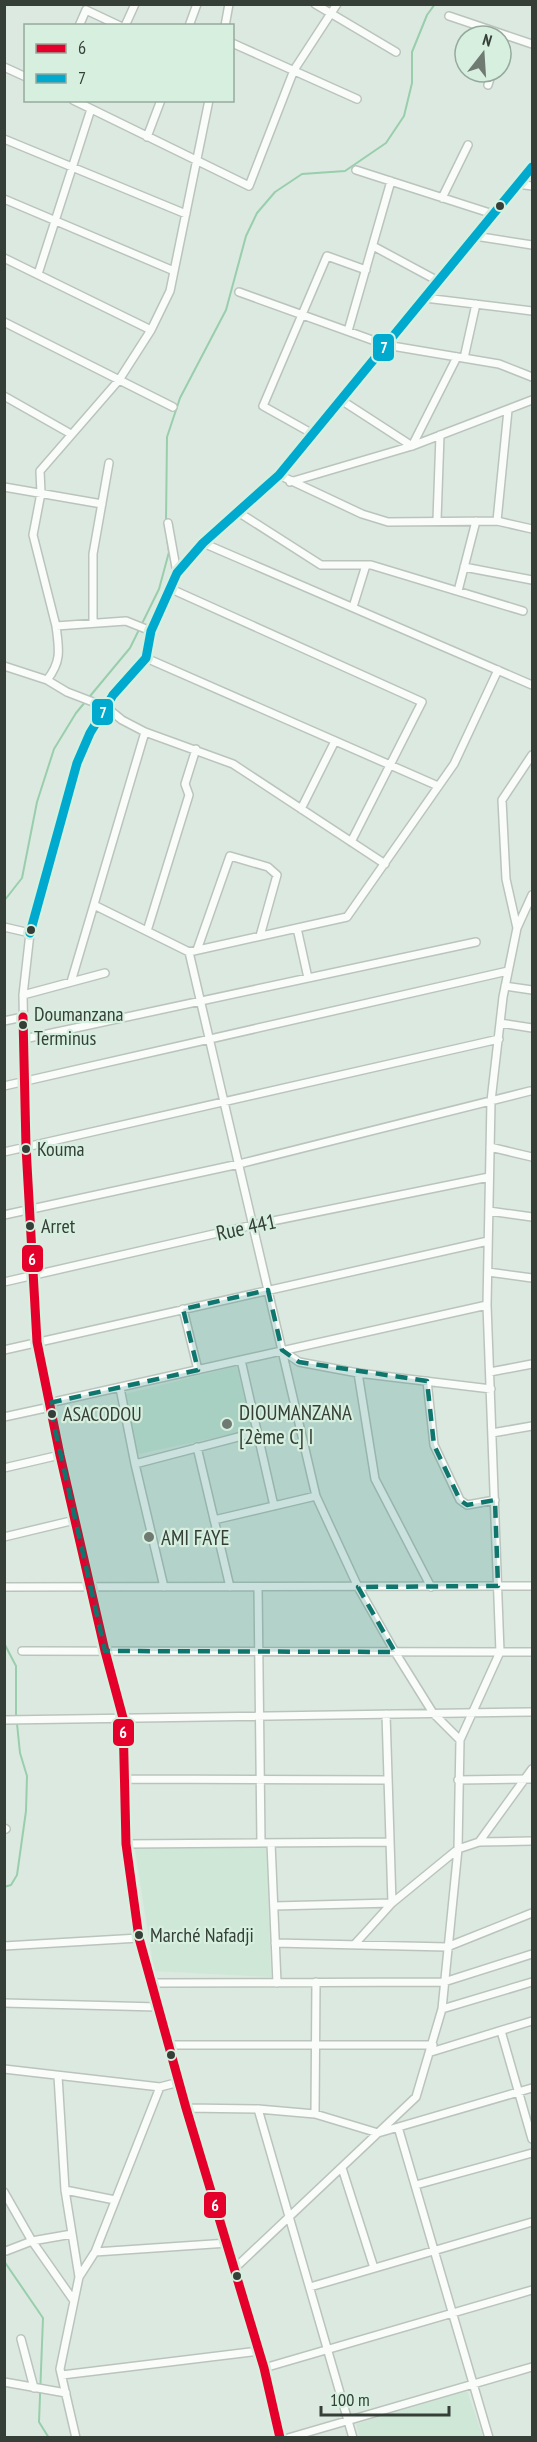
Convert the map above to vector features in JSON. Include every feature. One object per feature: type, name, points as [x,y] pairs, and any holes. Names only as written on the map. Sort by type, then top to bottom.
[{"type":"street","points":[[126,24],[135,4]]},
{"type":"street","points":[[190,24],[197,4]]},
{"type":"street","points":[[225,24],[229,4]]},
{"type":"street","points":[[315,4],[396,52]]},
{"type":"street","points":[[77,102],[249,186],[294,70],[337,4]]},
{"type":"street","points":[[80,24],[86,10],[116,24]]},
{"type":"street","points":[[449,16],[469,24]]},
{"type":"street","points":[[513,40],[532,44]]},
{"type":"street","points":[[234,44],[357,99]]},
{"type":"street","points":[[4,67],[24,76]]},
{"type":"street","points":[[147,137],[160,102]]},
{"type":"street","points":[[47,680],[56,668],[59,650],[56,626],[33,534],[41,493],[40,471],[119,380],[151,330],[170,291],[209,102]]},
{"type":"street","points":[[38,274],[91,109]]},
{"type":"street","points":[[4,139],[186,214]]},
{"type":"street","points":[[442,198],[468,145]]},
{"type":"street","points":[[280,2438],[264,2368],[186,2108],[139,1938],[126,1844],[123,1718],[105,1651],[60,1455],[37,1342],[26,1147],[23,995],[30,933],[77,763],[90,734],[113,695],[146,658],[151,631],[177,573],[203,543],[279,475],[532,166]]},
{"type":"street","points":[[356,170],[493,214]]},
{"type":"street","points":[[348,331],[391,181]]},
{"type":"street","points":[[519,184],[532,186]]},
{"type":"street","points":[[4,199],[174,271]]},
{"type":"street","points":[[475,236],[532,245]]},
{"type":"street","points":[[373,246],[438,281]]},
{"type":"street","points":[[313,434],[262,406],[327,256],[366,270]]},
{"type":"street","points":[[4,258],[151,330]]},
{"type":"street","points":[[239,292],[386,345],[499,364],[532,377]]},
{"type":"street","points":[[425,298],[532,311]]},
{"type":"street","points":[[412,446],[460,357],[476,304]]},
{"type":"street","points":[[4,322],[173,407]]},
{"type":"street","points":[[4,396],[71,434]]},
{"type":"street","points":[[341,400],[412,446]]},
{"type":"street","points":[[290,482],[412,446],[532,400]]},
{"type":"street","points":[[497,521],[508,410]]},
{"type":"street","points":[[437,520],[440,435]]},
{"type":"street","points":[[93,622],[93,554],[109,463]]},
{"type":"street","points":[[279,475],[362,514],[388,522],[497,521],[532,529]]},
{"type":"street","points":[[4,487],[102,504]]},
{"type":"street","points":[[238,512],[321,565],[366,565],[523,611]]},
{"type":"street","points":[[458,591],[476,521]]},
{"type":"street","points":[[168,523],[177,573]]},
{"type":"street","points":[[203,543],[532,685]]},
{"type":"street","points":[[353,607],[366,565]]},
{"type":"street","points":[[464,567],[532,580]]},
{"type":"street","points":[[169,588],[422,702],[351,843]]},
{"type":"street","points":[[56,626],[126,621],[151,631]]},
{"type":"street","points":[[146,658],[438,786]]},
{"type":"street","points":[[4,666],[47,680],[67,692],[106,707],[122,720],[145,732],[233,764],[385,864]]},
{"type":"street","points":[[94,905],[189,952],[347,917],[454,764],[498,670]]},
{"type":"street","points":[[72,982],[145,732]]},
{"type":"street","points":[[301,809],[335,741]]},
{"type":"street","points":[[147,931],[163,873],[189,795],[185,784],[196,749]]},
{"type":"street","points":[[517,928],[506,879],[502,800],[532,755]]},
{"type":"street","points":[[197,950],[230,856],[268,867],[277,875],[260,936]]},
{"type":"street","points":[[235,2268],[416,2097],[442,2009],[458,1849],[459,1740],[500,1652],[487,1305],[490,1147],[492,1101],[505,986],[517,928],[532,894]]},
{"type":"street","points":[[4,927],[30,933]]},
{"type":"street","points":[[297,928],[308,978]]},
{"type":"street","points":[[24,1039],[476,942]]},
{"type":"street","points":[[189,952],[316,1496],[358,1587],[395,1652],[433,1713],[459,1740]]},
{"type":"street","points":[[4,1086],[508,971]]},
{"type":"street","points":[[23,995],[105,973]]},
{"type":"street","points":[[505,986],[532,990]]},
{"type":"street","points":[[4,1021],[23,1017]]},
{"type":"street","points":[[500,1023],[532,1028]]},
{"type":"street","points":[[4,1152],[499,1039]]},
{"type":"street","points":[[4,1215],[239,1164],[530,1091]]},
{"type":"street","points":[[490,1147],[532,1157]]},
{"type":"street","name":"Rue 441","points":[[4,1282],[253,1225],[489,1177]]},
{"type":"street","points":[[489,1210],[532,1217]]},
{"type":"street","points":[[4,1350],[488,1241]]},
{"type":"street","points":[[488,1272],[532,1278]]},
{"type":"street","points":[[4,1417],[282,1350],[487,1305]]},
{"type":"street","points":[[183,1309],[198,1370]]},
{"type":"street","points":[[282,1350],[299,1362],[358,1373],[491,1389]]},
{"type":"street","points":[[241,1360],[274,1506]]},
{"type":"street","points":[[490,1372],[532,1364]]},
{"type":"street","points":[[358,1373],[375,1479],[431,1587]]},
{"type":"street","points":[[427,1381],[434,1446],[460,1500],[468,1505],[495,1500]]},
{"type":"street","points":[[120,1388],[164,1587]]},
{"type":"street","points":[[492,1433],[532,1426]]},
{"type":"street","points":[[135,1464],[257,1432]]},
{"type":"street","points":[[197,1447],[230,1587]]},
{"type":"street","points":[[4,1468],[60,1455]]},
{"type":"street","points":[[214,1520],[316,1496]]},
{"type":"street","points":[[4,1537],[75,1520]]},
{"type":"street","points":[[4,1587],[532,1586]]},
{"type":"street","points":[[258,1587],[261,1843]]},
{"type":"street","points":[[22,1651],[532,1652]]},
{"type":"street","points":[[4,1720],[532,1712]]},
{"type":"street","points":[[386,1714],[392,1903]]},
{"type":"street","points":[[480,1842],[529,1779],[532,1769]]},
{"type":"street","points":[[126,1779],[387,1780]]},
{"type":"street","points":[[458,1780],[529,1779]]},
{"type":"street","points":[[354,1945],[392,1903],[458,1849],[480,1842],[532,1841]]},
{"type":"street","points":[[126,1844],[390,1842]]},
{"type":"street","points":[[271,1843],[277,1983]]},
{"type":"street","points":[[274,1906],[392,1903]]},
{"type":"street","points":[[275,1943],[447,1947],[532,1913]]},
{"type":"street","points":[[4,1946],[139,1938]]},
{"type":"street","points":[[152,1983],[444,1982],[532,1954]]},
{"type":"street","points":[[315,2114],[316,1982]]},
{"type":"street","points":[[442,2009],[532,1982]]},
{"type":"street","points":[[4,2003],[158,2007]]},
{"type":"street","points":[[168,2045],[316,2045],[432,2049],[532,2021]]},
{"type":"street","points":[[501,2031],[532,2139]]},
{"type":"street","points":[[4,2069],[160,2087],[179,2082]]},
{"type":"street","points":[[58,2076],[65,2190],[79,2277]]},
{"type":"street","points":[[76,2438],[60,2368],[79,2277],[95,2252],[160,2087]]},
{"type":"street","points":[[186,2108],[258,2109],[315,2114],[378,2133],[532,2088]]},
{"type":"street","points":[[258,2109],[353,2438]]},
{"type":"street","points":[[399,2127],[489,2438]]},
{"type":"street","points":[[416,2185],[532,2153]]},
{"type":"street","points":[[342,2168],[374,2268]]},
{"type":"street","points":[[65,2190],[115,2200]]},
{"type":"street","points":[[4,2192],[32,2241],[74,2301]]},
{"type":"street","points":[[310,2287],[532,2222]]},
{"type":"street","points":[[6,2252],[32,2241],[72,2234]]},
{"type":"street","points":[[95,2252],[228,2243]]},
{"type":"street","points":[[264,2368],[532,2290]]},
{"type":"street","points":[[21,2339],[34,2388]]},
{"type":"street","points":[[62,2375],[259,2351]]},
{"type":"street","points":[[288,2438],[532,2367]]},
{"type":"street","points":[[4,2382],[66,2393]]},
{"type":"highlighted area","points":[[268,1290],[282,1350],[299,1362],[427,1381],[434,1445],[460,1500],[467,1505],[495,1500],[498,1586],[358,1587],[395,1652],[105,1651],[49,1403],[198,1370],[183,1309]]},
{"type":"shaded area","points":[[237,1366],[252,1430],[138,1454],[125,1394]]},
{"type":"shaded area","points":[[134,1844],[266,1844],[271,1977],[154,1971]]},
{"type":"shaded area","points":[[467,2391],[483,2437],[359,2437],[356,2424]]},
{"type":"waterway","points":[[166,521],[167,437],[180,398],[226,310],[246,236],[257,213],[275,192],[302,174],[345,171],[386,143],[404,116],[412,83],[412,52],[427,15],[435,4]]},
{"type":"waterway","points":[[4,901],[22,878],[37,802],[54,749],[76,713],[130,648],[159,589],[169,552],[167,539]]},
{"type":"waterway","points":[[4,1643],[16,1666],[16,1714],[20,1753],[27,1776],[26,1811],[17,1875],[11,1885],[4,1887]]},
{"type":"waterway","points":[[4,2261],[43,2318],[39,2422],[49,2438]]},
{"type":"transit line","name":"7","points":[[30,933],[77,763],[90,733],[113,695],[146,658],[151,631],[177,573],[203,543],[279,475],[532,167]]},
{"type":"transit line","name":"6","points":[[23,1017],[26,1147],[37,1342],[60,1455],[105,1651],[123,1718],[126,1844],[139,1938],[186,2108],[264,2368],[280,2438]]},
{"type":"place","name":"Doumanzana Terminus","points":[[23,1025]]},
{"type":"place","name":"Kouma","points":[[26,1149]]},
{"type":"place","name":"Arret","points":[[30,1226]]},
{"type":"place","name":"ASACODOU","points":[[52,1414]]},
{"type":"place","name":"DIOUMANZANA [2ème C] I","points":[[227,1424]]},
{"type":"place","name":"AMI FAYE","points":[[149,1537]]},
{"type":"place","name":"Marché Nafadji","points":[[139,1935]]}]
